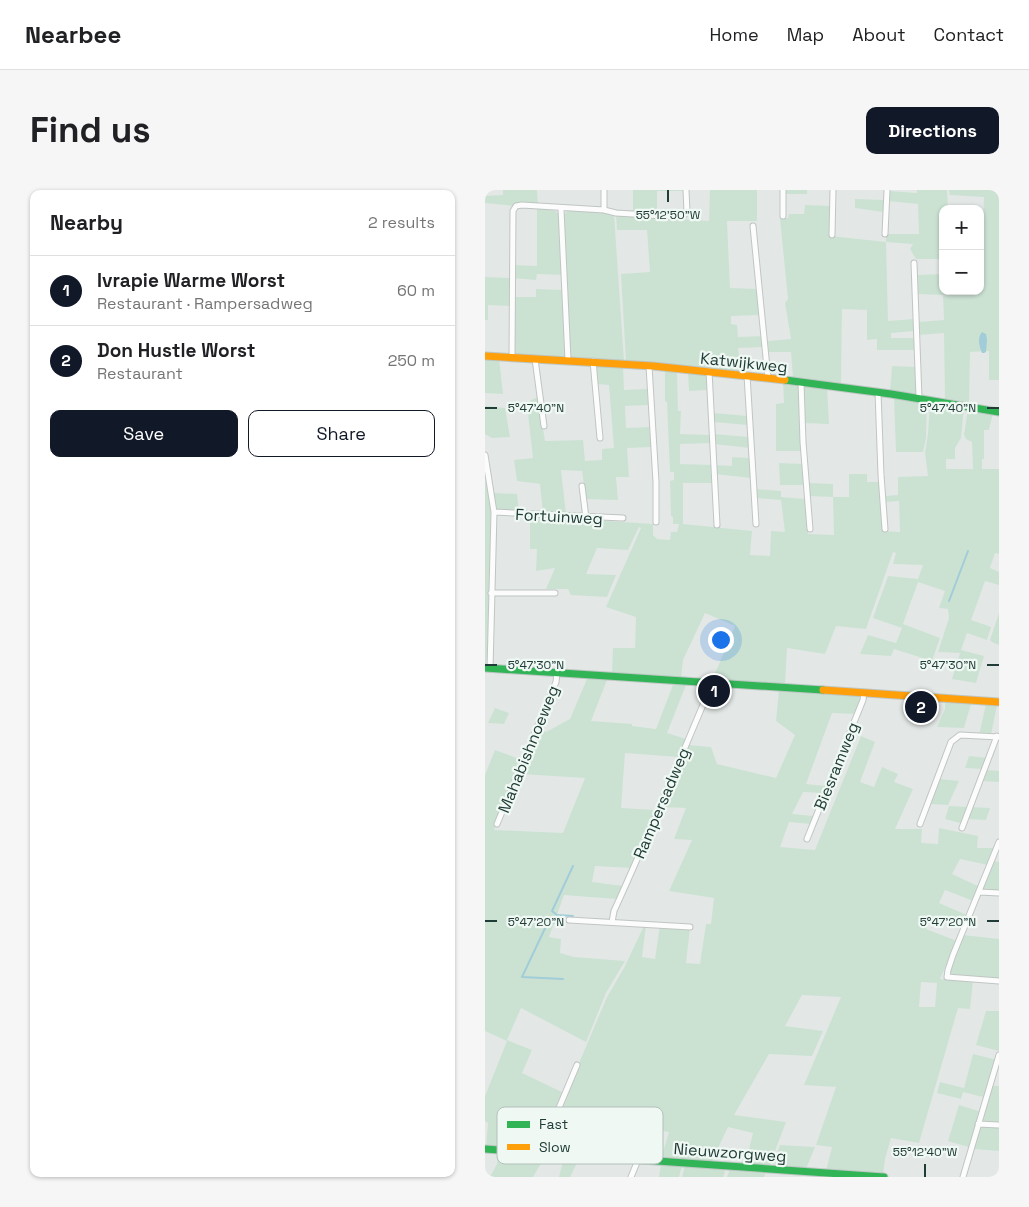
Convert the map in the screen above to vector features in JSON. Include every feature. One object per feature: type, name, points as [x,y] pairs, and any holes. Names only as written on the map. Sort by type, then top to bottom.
[{"type":"street","points":[[604,190],[604,210]]},
{"type":"street","points":[[511,357],[513,211],[516,206],[604,210],[616,213],[682,217],[687,212],[686,190]]},
{"type":"street","points":[[783,190],[783,216]]},
{"type":"street","points":[[832,235],[833,190]]},
{"type":"street","points":[[885,234],[887,190]]},
{"type":"street","points":[[561,209],[568,360]]},
{"type":"street","points":[[753,226],[768,378]]},
{"type":"street","points":[[914,263],[919,398]]},
{"type":"street","name":"Katwijkweg","points":[[485,356],[568,360],[747,375],[919,398],[999,412]]},
{"type":"street","points":[[535,358],[544,426]]},
{"type":"street","points":[[593,362],[600,438]]},
{"type":"street","points":[[649,366],[656,482],[656,522]]},
{"type":"street","points":[[709,371],[717,525]]},
{"type":"street","points":[[747,375],[756,524]]},
{"type":"street","points":[[801,382],[803,442],[810,528]]},
{"type":"street","points":[[878,392],[885,529]]},
{"type":"street","points":[[485,454],[487,478],[494,512],[487,668],[999,702]]},
{"type":"street","points":[[582,486],[586,518]]},
{"type":"street","name":"Fortuinweg","points":[[494,512],[586,518],[623,518]]},
{"type":"street","points":[[491,593],[555,593]]},
{"type":"street","name":"Mahabishnoeweg","points":[[497,824],[556,682],[557,673]]},
{"type":"street","name":"Rampersadweg","points":[[612,922],[613,911],[647,839],[707,693],[709,683]]},
{"type":"street","name":"Biesramweg","points":[[807,838],[863,700],[863,693]]},
{"type":"street","points":[[920,824],[951,742],[960,736],[998,737],[962,828]]},
{"type":"street","points":[[999,842],[953,955],[947,977],[999,981]]},
{"type":"street","points":[[980,892],[999,893]]},
{"type":"street","points":[[569,920],[690,927]]},
{"type":"street","points":[[963,1177],[999,1055]]},
{"type":"street","points":[[560,1107],[577,1066]]},
{"type":"street","points":[[978,1124],[999,1125]]},
{"type":"street","name":"Nieuwzorgweg","points":[[663,1162],[884,1177]]},
{"type":"street","points":[[631,1177],[637,1164]]},
{"type":"green space","points":[[503,190],[537,190],[538,205],[514,206],[485,203],[485,196],[503,195]]},
{"type":"green space","points":[[633,190],[684,191],[657,191],[657,214],[633,213]]},
{"type":"green space","points":[[710,190],[757,190],[757,221],[727,221],[730,288],[757,289],[759,315],[731,316],[731,324],[737,325],[738,337],[764,336],[764,347],[738,348],[741,372],[626,361],[621,274],[650,272],[647,230],[617,230],[616,215],[709,221]]},
{"type":"green space","points":[[785,190],[807,190],[807,194],[785,194]]},
{"type":"green space","points":[[917,190],[947,190],[948,205],[939,205],[939,259],[916,259],[910,249],[913,244],[886,242],[886,234],[919,234],[918,204],[888,201],[889,191],[917,193]]},
{"type":"green space","points":[[949,190],[999,190],[999,380],[989,380],[989,351],[970,352],[969,403],[945,399],[944,333],[919,335],[918,322],[944,320],[943,295],[984,295],[984,197],[950,195]]},
{"type":"green space","points":[[855,199],[884,200],[883,212],[855,208]]},
{"type":"green space","points":[[805,205],[831,206],[831,236],[886,242],[888,321],[914,319],[914,331],[891,333],[891,338],[916,338],[916,350],[877,350],[877,339],[867,340],[867,310],[842,309],[841,384],[793,378],[791,352],[769,352],[768,341],[791,339],[785,303],[788,299],[780,219],[788,218],[789,214],[804,214]]},
{"type":"green space","points":[[537,208],[555,211],[559,214],[564,275],[537,274],[536,280],[513,278],[514,265],[537,266]]},
{"type":"green space","points":[[567,211],[614,214],[624,361],[572,358],[570,355],[564,215]]},
{"type":"green space","points":[[939,274],[939,295],[917,294],[917,275]]},
{"type":"green space","points":[[485,277],[511,278],[511,306],[488,305],[488,320],[485,320]]},
{"type":"green space","points":[[536,289],[564,290],[565,357],[514,354],[514,297],[536,297]]},
{"type":"green space","points":[[485,358],[499,358],[503,394],[485,393]]},
{"type":"green space","points":[[594,365],[623,367],[624,390],[647,389],[648,405],[625,406],[626,428],[649,427],[651,447],[627,448],[629,477],[616,477],[618,500],[586,499],[582,471],[561,470],[566,514],[543,513],[540,484],[517,481],[514,460],[533,458],[527,405],[531,400],[538,397],[545,441],[583,440],[585,461],[602,460],[602,449],[614,448],[609,385],[596,384]]},
{"type":"green space","points":[[892,366],[916,367],[917,395],[890,392]]},
{"type":"green space","points":[[665,371],[677,372],[678,411],[681,411],[680,434],[710,435],[710,443],[680,444],[680,464],[712,465],[713,483],[683,483],[683,524],[752,531],[750,555],[770,556],[771,531],[785,532],[781,500],[756,498],[756,489],[781,491],[781,497],[805,499],[808,534],[834,535],[833,497],[849,497],[849,474],[867,474],[867,482],[882,482],[884,531],[900,532],[899,501],[885,502],[885,496],[898,495],[898,477],[928,476],[925,453],[930,402],[965,408],[961,438],[955,448],[955,459],[946,459],[946,469],[973,469],[972,442],[966,439],[964,435],[968,409],[993,413],[989,430],[984,430],[982,469],[999,469],[999,554],[995,553],[990,568],[999,572],[999,585],[985,581],[971,620],[991,627],[987,640],[967,633],[961,650],[984,656],[976,683],[952,679],[960,653],[938,652],[949,618],[948,609],[939,608],[945,591],[918,582],[903,624],[940,638],[932,661],[894,649],[891,656],[860,654],[868,635],[896,643],[902,628],[873,618],[888,576],[918,579],[923,565],[893,564],[896,553],[893,552],[866,629],[836,626],[825,654],[787,648],[785,684],[713,681],[735,626],[705,613],[683,660],[681,678],[612,674],[613,648],[635,648],[636,617],[606,607],[641,528],[639,527],[628,550],[597,548],[586,574],[616,575],[607,597],[571,595],[568,589],[546,589],[555,568],[536,571],[537,549],[530,549],[530,516],[653,524],[653,535],[657,539],[670,540],[671,532],[677,532],[679,524],[673,524],[673,517],[671,516],[670,481],[674,480],[674,472],[670,472]]},
{"type":"green space","points":[[688,372],[707,374],[708,390],[689,391]]},
{"type":"green space","points":[[783,382],[797,383],[799,385],[802,451],[776,451],[776,404],[784,403]]},
{"type":"green space","points":[[803,385],[827,388],[829,424],[804,423]]},
{"type":"green space","points":[[894,397],[927,402],[926,438],[923,452],[896,452]]},
{"type":"green space","points":[[485,406],[505,408],[510,437],[492,438],[485,434]]},
{"type":"green space","points":[[713,413],[748,416],[748,425],[713,422]]},
{"type":"green space","points":[[714,434],[749,437],[750,448],[714,444]]},
{"type":"green space","points":[[732,457],[750,458],[751,478],[715,474],[715,465],[732,466]]},
{"type":"green space","points":[[779,463],[803,464],[804,485],[780,485]]},
{"type":"green space","points":[[485,480],[487,482],[491,510],[487,659],[485,665]]},
{"type":"green space","points":[[808,483],[833,484],[833,497],[809,496]]},
{"type":"green space","points":[[494,493],[517,494],[519,512],[497,510]]},
{"type":"green space","points":[[999,613],[999,645],[990,640]]},
{"type":"green space","points":[[587,679],[607,680],[591,721],[632,724],[632,726],[656,729],[673,685],[686,685],[667,733],[686,739],[679,757],[625,753],[621,808],[656,810],[631,868],[595,866],[592,882],[623,886],[617,899],[564,895],[549,937],[561,939],[560,953],[574,957],[625,961],[606,993],[586,1042],[521,1008],[507,1040],[532,1050],[522,1073],[564,1093],[559,1107],[497,1107],[497,1148],[486,1147],[488,1123],[485,1121],[485,1096],[507,1041],[485,1031],[485,775],[495,750],[522,760],[494,830],[563,833],[585,778],[521,774],[540,729],[546,732],[570,719]]},
{"type":"green space","points":[[779,690],[858,696],[861,699],[855,714],[832,713],[806,784],[826,786],[823,793],[803,792],[792,814],[814,816],[811,824],[789,822],[780,847],[815,850],[861,736],[875,742],[860,782],[874,787],[882,767],[898,774],[894,782],[913,789],[895,829],[922,829],[921,843],[938,844],[939,828],[978,836],[977,848],[994,848],[988,865],[960,859],[952,874],[980,887],[973,901],[945,890],[939,903],[967,915],[962,927],[932,916],[926,929],[957,941],[940,979],[973,981],[970,1009],[958,1008],[919,1143],[891,1138],[883,1175],[826,1171],[832,1147],[816,1145],[836,1087],[804,1085],[841,997],[802,995],[785,1026],[823,1031],[812,1056],[769,1054],[734,1115],[786,1122],[769,1167],[752,1166],[748,1153],[753,1133],[728,1127],[711,1163],[663,1159],[669,1132],[663,1131],[663,1107],[560,1107],[607,997],[624,968],[644,926],[646,925],[642,957],[655,959],[660,925],[690,928],[686,963],[700,964],[706,924],[711,924],[714,898],[669,891],[692,840],[674,839],[686,808],[663,807],[663,802],[688,745],[711,747],[717,764],[776,778],[795,735],[776,721]],"holes":[[[921,982],[937,983],[935,1007],[919,1007]]]},
{"type":"green space","points":[[945,702],[971,704],[964,728],[937,727],[945,709]]},
{"type":"green space","points":[[986,704],[997,705],[991,735],[979,735]]},
{"type":"green space","points":[[495,708],[509,713],[504,724],[488,723]]},
{"type":"green space","points":[[969,756],[988,758],[984,769],[965,768]]},
{"type":"green space","points":[[986,770],[999,771],[999,782],[982,781]]},
{"type":"green space","points":[[940,779],[959,781],[948,805],[930,804]]},
{"type":"green space","points":[[949,806],[969,807],[960,823],[945,819]]},
{"type":"green space","points":[[971,807],[990,808],[986,820],[967,819]]},
{"type":"green space","points":[[993,861],[999,862],[999,892],[983,889]]},
{"type":"green space","points":[[963,935],[999,939],[999,980],[950,974],[949,970]]},
{"type":"green space","points":[[986,1011],[999,1011],[999,1051],[976,1045]]},
{"type":"green space","points":[[973,1054],[997,1060],[987,1098],[963,1092],[961,1099],[937,1093],[940,1082],[964,1088]]},
{"type":"green space","points":[[992,1086],[999,1086],[999,1124],[983,1120]]},
{"type":"green space","points":[[959,1105],[982,1112],[972,1148],[948,1141]]},
{"type":"green space","points":[[984,1126],[999,1126],[999,1151],[974,1149],[981,1128]]},
{"type":"green space","points":[[780,1145],[815,1147],[806,1169],[775,1167],[774,1160]]},
{"type":"green space","points":[[497,1164],[541,1164],[533,1177],[490,1177]]},
{"type":"green space","points":[[562,1164],[576,1164],[570,1177],[559,1177]]},
{"type":"green space","points":[[661,1164],[682,1166],[679,1177],[659,1177]]},
{"type":"green space","points":[[685,1165],[722,1168],[725,1172],[723,1177],[682,1177]]},
{"type":"green space","points":[[730,1169],[766,1171],[764,1177],[727,1177]]},
{"type":"water","points":[[982,332],[986,334],[987,340],[986,352],[984,353],[982,353],[979,342]]},
{"type":"waterway","points":[[949,601],[968,551]]},
{"type":"waterway","points":[[573,866],[552,911],[557,915],[573,916]]},
{"type":"waterway","points":[[559,923],[548,922],[522,977],[563,979]]},
{"type":"traffic: fast","points":[[785,380],[891,394],[999,412]]},
{"type":"traffic: fast","points":[[485,668],[823,690]]},
{"type":"traffic: fast","points":[[485,1149],[497,1150]]},
{"type":"traffic: fast","points":[[663,1161],[884,1177]]},
{"type":"traffic: slow","points":[[485,356],[653,366],[785,380]]},
{"type":"traffic: slow","points":[[823,690],[999,702]]},
{"type":"place","name":"Ivrapie Warme Worst","points":[[714,691]]},
{"type":"place","name":"Don Hustle Worst","points":[[921,707]]}]
